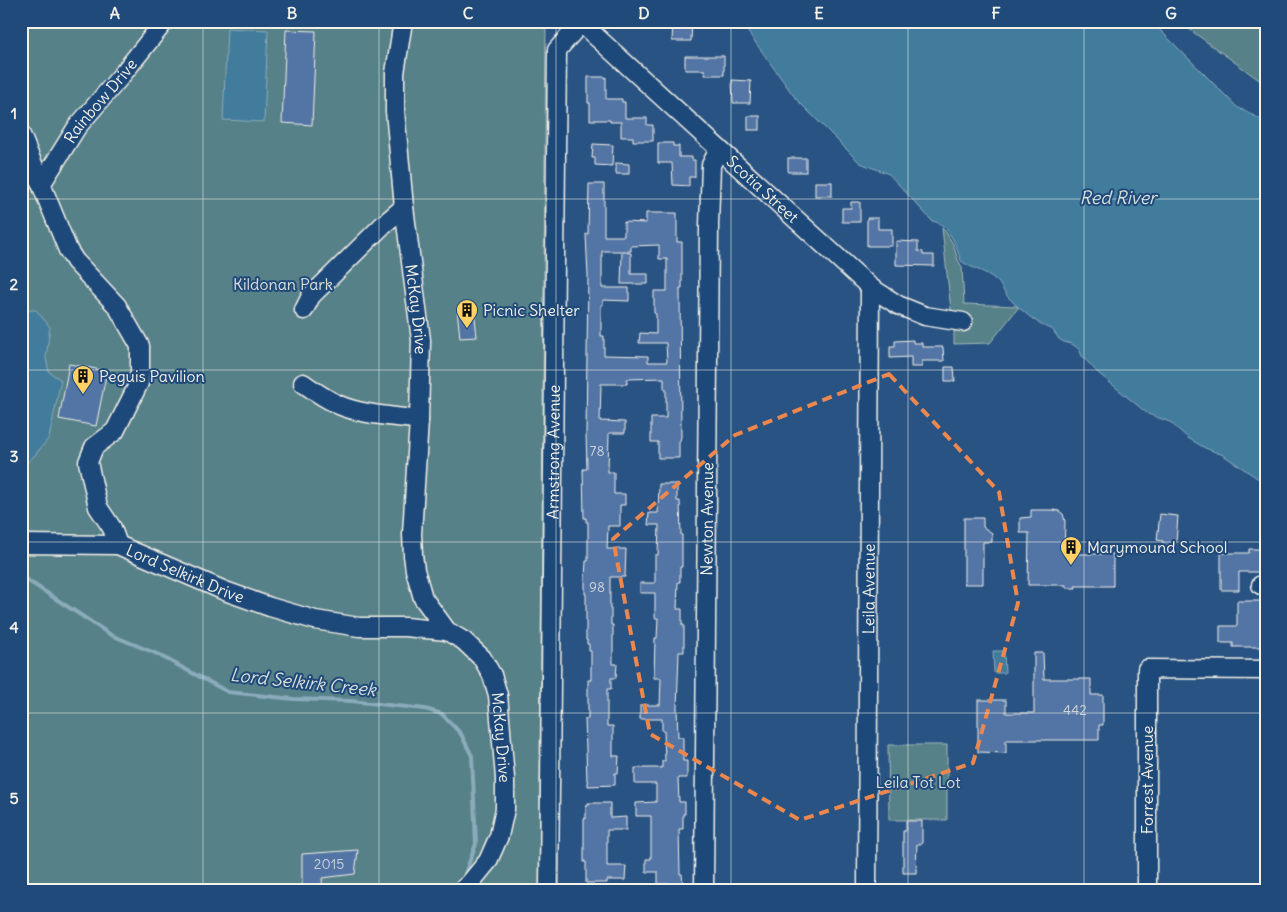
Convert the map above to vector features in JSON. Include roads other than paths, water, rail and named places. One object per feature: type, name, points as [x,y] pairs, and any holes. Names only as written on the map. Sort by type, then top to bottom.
[{"type":"street","name":"Rainbow Drive","points":[[42,183],[77,127],[122,76],[165,21]]},
{"type":"street","name":"McKay Drive","points":[[402,21],[395,86],[397,136],[421,340],[412,555],[423,598],[447,631],[464,641],[482,658],[492,675],[498,694],[505,778],[505,809],[500,836],[488,861],[461,891]]},
{"type":"street","name":"Scotia Street","points":[[580,22],[870,287],[898,305],[925,316],[963,322]]},
{"type":"street","name":"Armstrong Avenue","points":[[549,891],[558,50],[580,22]]},
{"type":"street","name":"Lord Selkirk Drive","points":[[21,135],[68,250],[75,261],[117,306],[140,346],[139,383],[115,431],[94,447],[88,462],[98,507],[112,528],[118,544],[225,591],[315,620],[359,627],[398,627],[447,631]]},
{"type":"street","name":"Newton Avenue","points":[[704,891],[709,225],[711,165],[719,149]]},
{"type":"street","points":[[304,310],[311,296],[404,207]]},
{"type":"street","name":"Leila Avenue","points":[[867,891],[870,287]]},
{"type":"street","points":[[303,383],[340,406],[358,412],[419,420]]},
{"type":"street","points":[[21,544],[118,544]]},
{"type":"street","points":[[398,627],[416,617],[423,598]]},
{"type":"street","name":"Forrest Avenue","points":[[1147,891],[1147,669],[1266,670]]},
{"type":"water","name":"Red River","points":[[740,21],[1151,21],[1237,107],[1266,122],[1266,484],[1223,455],[1205,448],[1188,438],[1170,422],[1148,414],[1097,372],[1082,356],[1079,349],[1059,339],[1052,329],[1041,325],[1022,310],[1007,296],[996,280],[961,261],[951,236],[943,226],[932,221],[889,174],[860,163],[796,99]]},
{"type":"water","points":[[227,28],[268,30],[264,122],[223,120]]},
{"type":"water","points":[[21,310],[36,310],[50,327],[46,358],[49,372],[61,380],[49,438],[21,468],[21,419],[26,408],[26,374],[21,370]]},
{"type":"water","points":[[993,651],[1004,651],[1005,673],[994,673]]},
{"type":"waterway","name":"Lord Selkirk Creek","points":[[21,576],[111,635],[155,653],[228,692],[294,699],[351,701],[425,709],[442,714],[461,734],[472,756],[476,844],[466,871]]},
{"type":"place","name":"Picnic Shelter","points":[[467,329]]},
{"type":"place","name":"Peguis Pavilion","points":[[83,395]]},
{"type":"place","name":"Marymound School","points":[[1071,566]]},
{"type":"park label","name":"Kildonan Park","points":[[283,284]]},
{"type":"park label","name":"Leila Tot Lot","points":[[918,782]]}]
